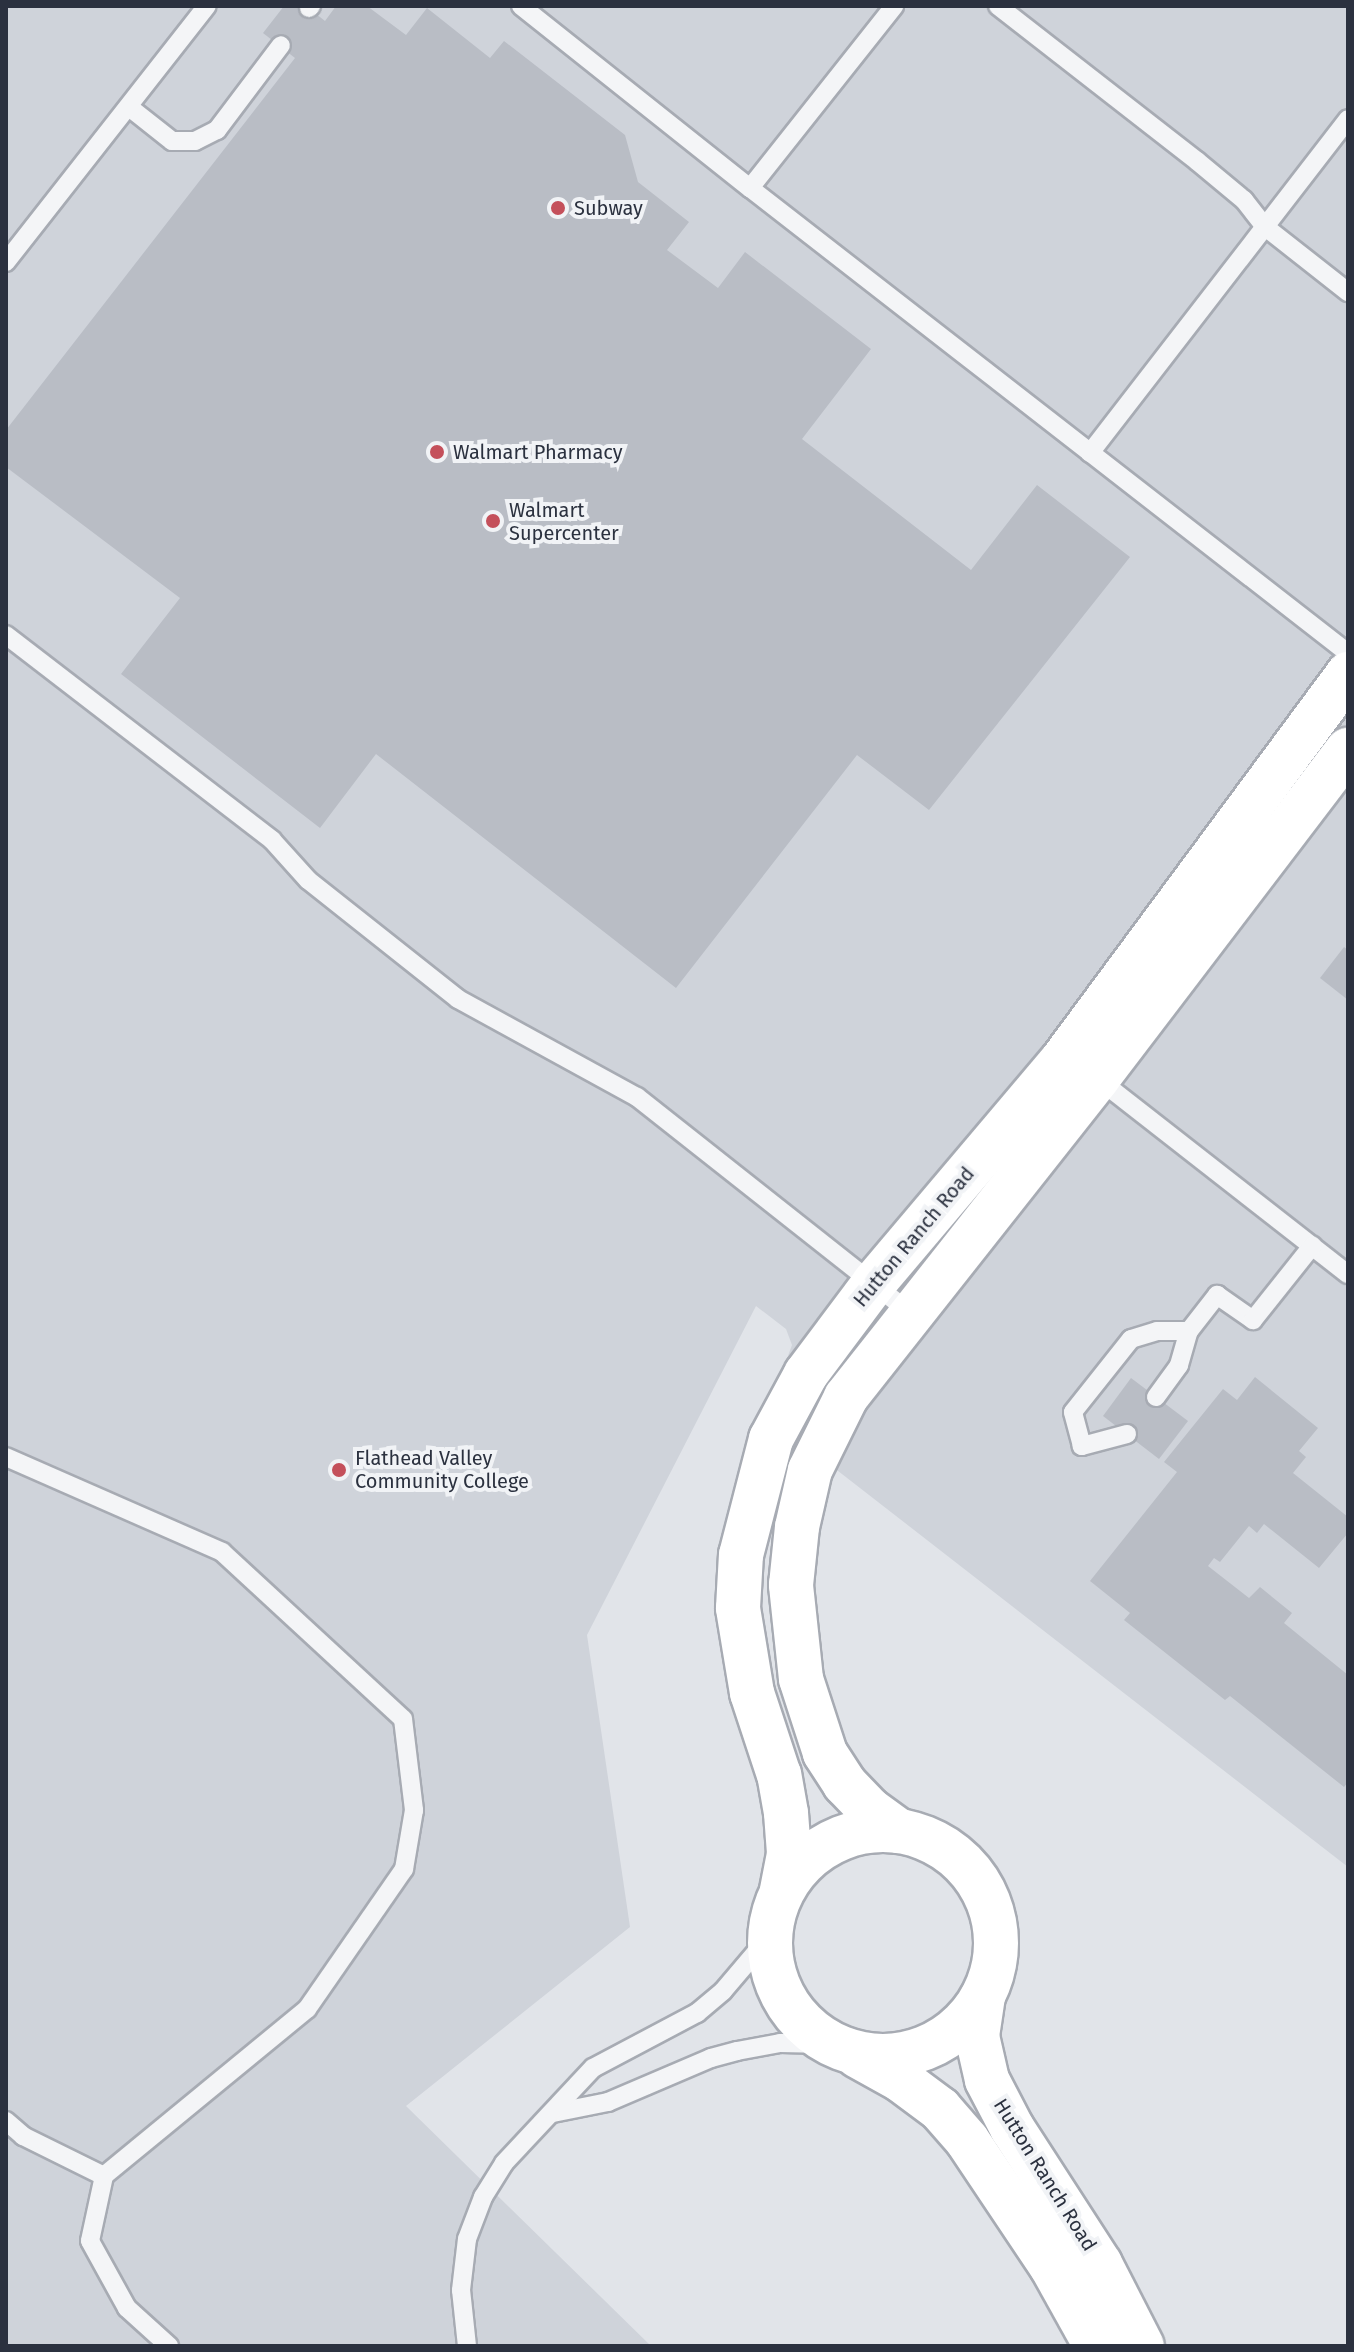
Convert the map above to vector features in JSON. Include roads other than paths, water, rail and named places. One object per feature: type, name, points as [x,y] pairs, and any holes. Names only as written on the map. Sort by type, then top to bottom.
[{"type":"main road","name":"Hutton Ranch Road","points":[[899,1831],[869,1809],[845,1784],[825,1753],[801,1679],[791,1585],[797,1527],[810,1470],[846,1397],[912,1314],[1348,674]]},
{"type":"main road","name":"Hutton Ranch Road","points":[[782,1890],[789,1853],[789,1832],[779,1775],[752,1693],[738,1608],[741,1555],[771,1439],[806,1374],[874,1283],[1079,1070],[1348,750]]},
{"type":"main road","points":[[839,2047],[863,2056],[900,2056],[935,2045],[965,2022],[983,1996],[996,1958],[995,1922],[983,1889],[962,1861],[933,1841],[899,1831],[864,1831],[831,1842],[803,1862],[782,1890],[769,1937],[772,1969],[783,1999],[802,2024],[839,2047],[901,2080],[940,2109],[967,2140],[1052,2267],[1096,2346]]},
{"type":"main road","name":"Hutton Ranch Road","points":[[983,1996],[977,2036],[987,2080],[1012,2128],[1100,2264],[1142,2346]]},
{"type":"lane","points":[[6,262],[207,6]]},
{"type":"lane","points":[[521,6],[1348,653]]},
{"type":"lane","points":[[750,188],[894,6]]},
{"type":"lane","points":[[998,6],[1197,161],[1244,200],[1264,226],[1348,292]]},
{"type":"lane","points":[[129,107],[172,141],[195,141],[217,130],[281,45]]},
{"type":"lane","points":[[1090,453],[1348,119]]},
{"type":"lane","points":[[6,635],[272,840],[308,880],[458,999],[637,1097],[912,1314]]},
{"type":"lane","points":[[1079,1070],[1348,1274]]},
{"type":"lane","points":[[1156,1397],[1179,1365],[1189,1331],[1217,1295],[1253,1320],[1312,1246]]},
{"type":"lane","points":[[1127,1434],[1082,1446],[1073,1412],[1131,1339],[1157,1331],[1189,1331]]},
{"type":"lane","points":[[6,1457],[222,1552],[403,1719],[414,1810],[404,1869],[307,2009],[104,2176],[90,2241],[127,2308],[169,2346]]},
{"type":"lane","points":[[467,2346],[461,2290],[467,2239],[483,2197],[504,2163],[533,2128],[553,2113],[593,2068],[697,2013],[723,1991],[769,1937]]},
{"type":"lane","points":[[553,2113],[608,2102],[711,2058],[737,2051],[780,2043],[839,2047]]},
{"type":"lane","points":[[6,2121],[23,2136],[104,2176]]},
{"type":"place","name":"Subway","points":[[558,208]]},
{"type":"place","name":"Walmart Pharmacy","points":[[437,452]]},
{"type":"place","name":"Walmart Supercenter","points":[[493,521]]},
{"type":"place","name":"Flathead Valley Community College","points":[[339,1470]]}]
